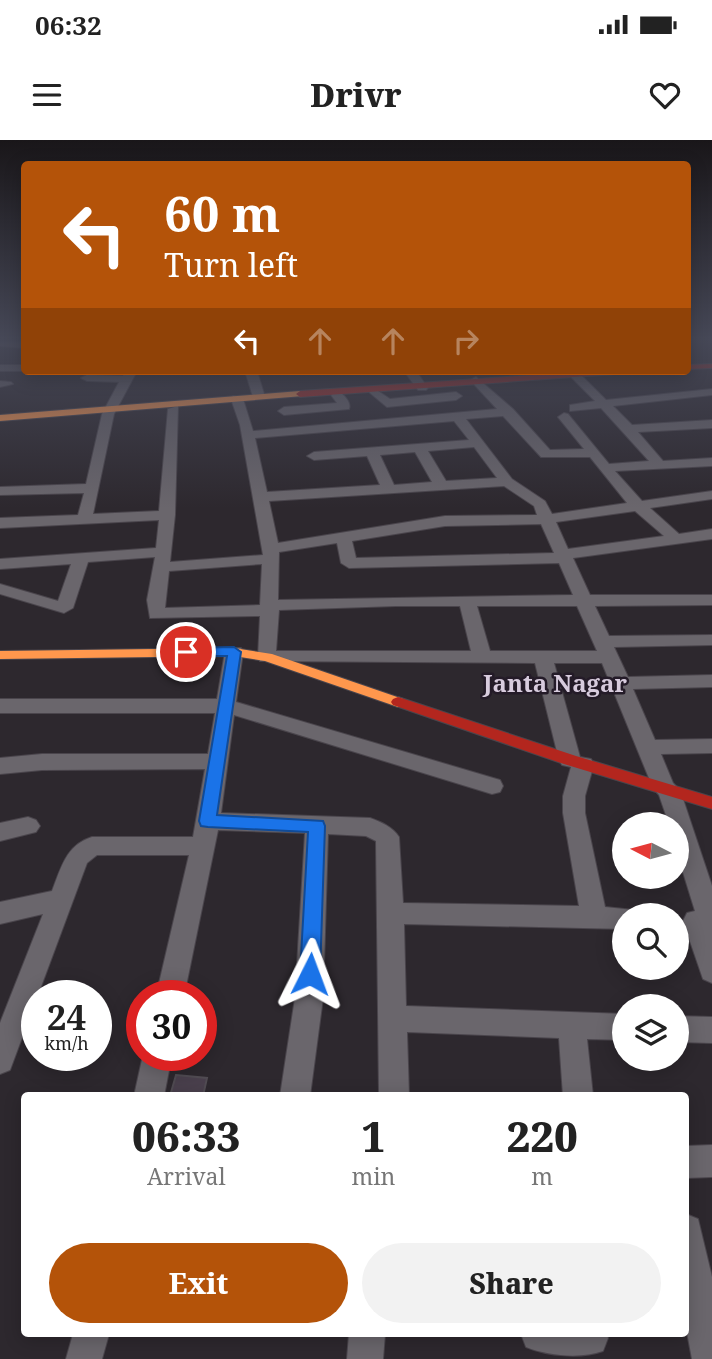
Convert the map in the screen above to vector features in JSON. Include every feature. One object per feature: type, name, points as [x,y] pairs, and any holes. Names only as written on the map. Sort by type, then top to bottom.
[{"type":"street","points":[[85,519],[109,411],[118,394]]},
{"type":"street","points":[[109,411],[174,408],[307,394]]},
{"type":"street","points":[[0,421],[351,394]]},
{"type":"street","points":[[446,394],[456,396]]},
{"type":"street","points":[[493,394],[546,454],[594,453]]},
{"type":"street","points":[[594,394],[629,429],[660,466]]},
{"type":"street","points":[[676,539],[622,492],[569,412],[603,403],[702,394]]},
{"type":"street","points":[[284,411],[345,406],[337,395]]},
{"type":"street","points":[[237,401],[247,430],[271,554],[267,657]]},
{"type":"street","points":[[247,430],[303,430],[458,417],[505,407]]},
{"type":"street","points":[[247,430],[505,407]]},
{"type":"street","points":[[174,408],[168,515],[156,614],[467,600],[712,600]]},
{"type":"street","points":[[458,417],[507,482],[540,504],[584,599],[667,789],[712,971]]},
{"type":"street","points":[[629,429],[712,424]]},
{"type":"street","points":[[303,430],[319,474]]},
{"type":"street","points":[[260,497],[372,451],[477,443]]},
{"type":"street","points":[[419,447],[441,485]]},
{"type":"street","points":[[372,451],[388,488]]},
{"type":"street","points":[[604,468],[712,462]]},
{"type":"street","points":[[319,474],[388,488],[507,482]]},
{"type":"street","points":[[0,491],[93,488]]},
{"type":"street","points":[[0,564],[81,558],[163,560],[271,554],[343,537],[445,521],[547,519],[712,495]]},
{"type":"street","points":[[0,523],[168,515]]},
{"type":"street","points":[[343,537],[349,562],[564,556],[712,534]]},
{"type":"street","points":[[0,589],[64,608],[81,558]]},
{"type":"street","points":[[467,600],[482,657]]},
{"type":"street","points":[[0,655],[234,652],[267,657],[543,657],[712,640]]},
{"type":"street","points":[[173,980],[208,821],[234,652]]},
{"type":"street","points":[[267,657],[577,762],[712,803]]},
{"type":"street","points":[[543,657],[577,762],[574,813],[594,918]]},
{"type":"street","points":[[621,683],[712,681]]},
{"type":"street","points":[[0,706],[226,706],[492,786]]},
{"type":"street","points":[[647,747],[712,746]]},
{"type":"street","points":[[0,766],[42,761],[217,761]]},
{"type":"street","points":[[208,821],[370,827],[387,837],[394,1092]]},
{"type":"street","points":[[0,832],[28,826]]},
{"type":"street","points":[[296,1092],[309,998],[317,826]]},
{"type":"street","points":[[0,1060],[10,1012],[64,899],[77,857],[92,846],[201,846]]},
{"type":"street","points":[[0,913],[64,899]]},
{"type":"street","points":[[390,913],[612,918]]},
{"type":"street","points":[[391,1018],[612,1027]]},
{"type":"street","points":[[572,1025],[578,1092]]},
{"type":"street","points":[[689,1029],[712,1030]]},
{"type":"street","points":[[150,1092],[154,1071]]},
{"type":"street","points":[[689,1161],[712,1161]]},
{"type":"street","points":[[689,1247],[710,1359]]},
{"type":"street","points":[[84,1359],[90,1337]]},
{"type":"street","points":[[365,1359],[367,1337]]},
{"type":"street","points":[[556,1337],[591,1343]]},
{"type":"building","points":[[176,1075],[207,1078],[204,1092],[171,1092]]},
{"type":"traffic: slow","points":[[0,418],[300,394]]},
{"type":"traffic: slow","points":[[0,655],[234,652],[267,657],[398,702]]},
{"type":"traffic: jam","points":[[398,702],[570,760],[712,803]]},
{"type":"district","name":"Janta Nagar","points":[[555,682]]},
{"type":"route","points":[[186,652],[234,652],[235,657],[208,821],[317,826],[310,974]]}]
